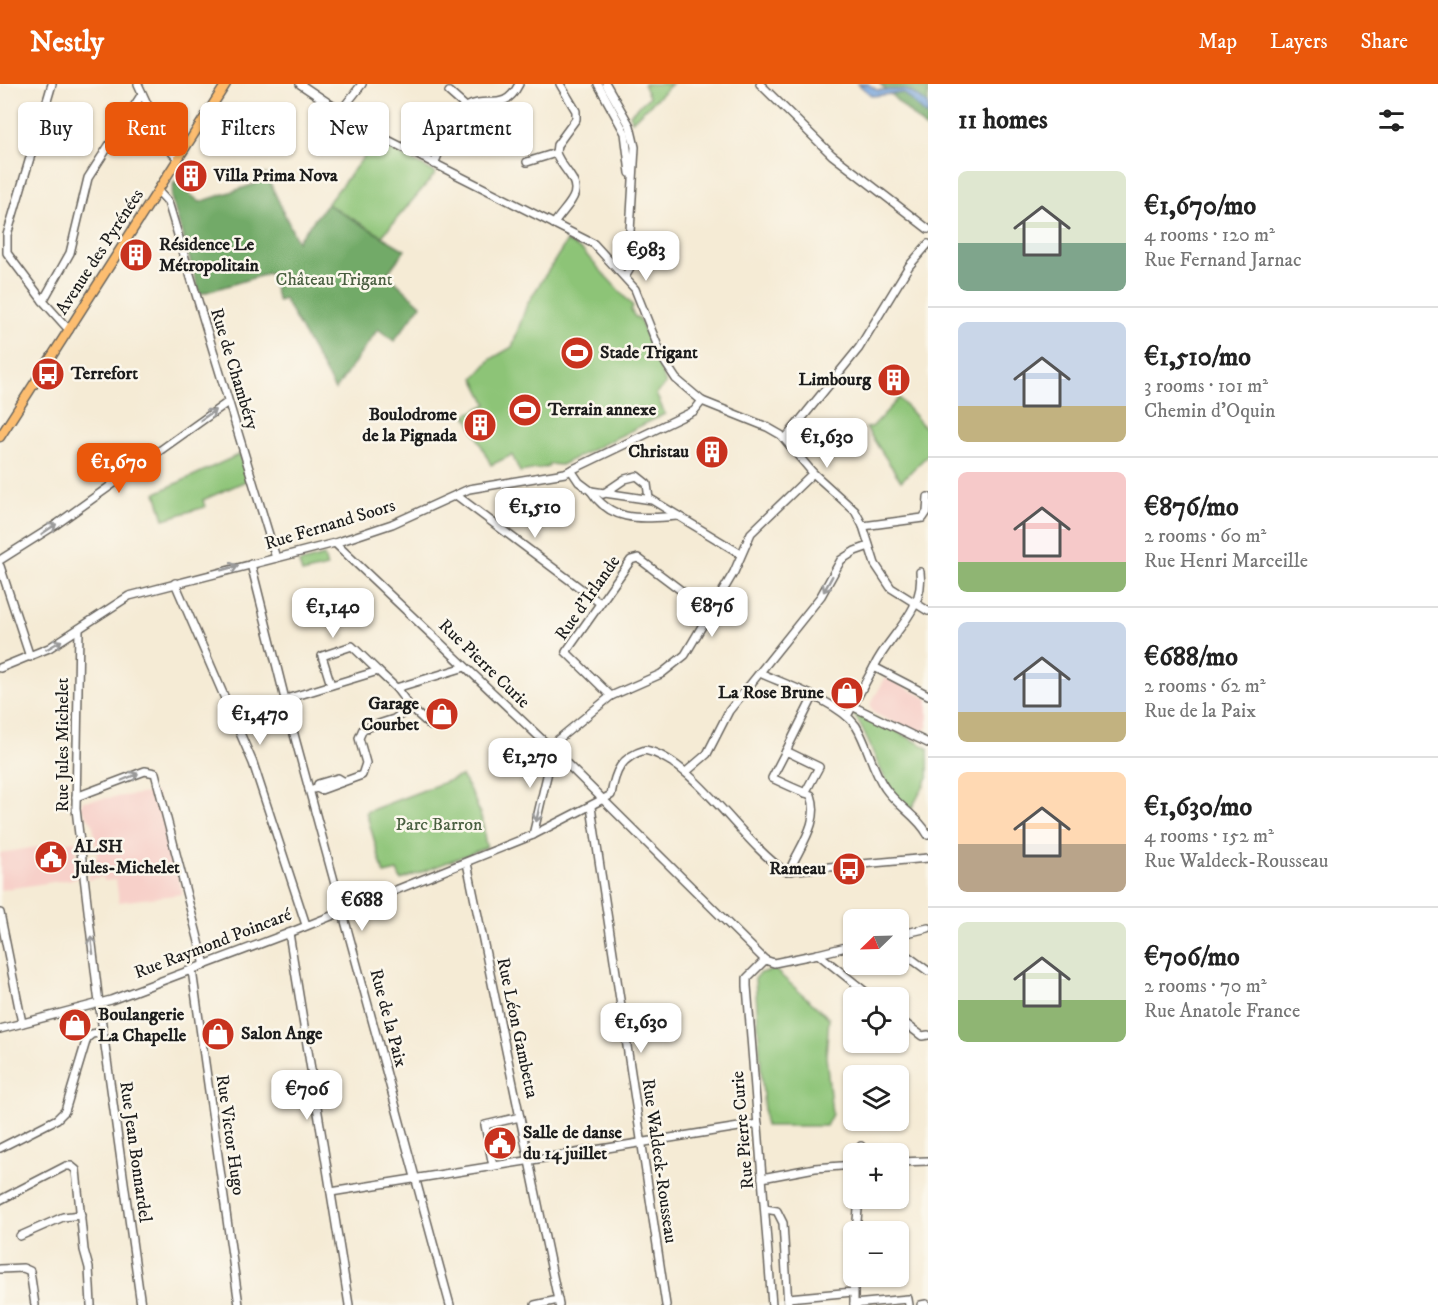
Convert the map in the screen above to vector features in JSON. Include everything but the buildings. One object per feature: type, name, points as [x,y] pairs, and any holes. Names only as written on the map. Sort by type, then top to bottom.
[{"type":"main road","name":"Avenue des Pyrénées","points":[[0,437],[226,84]]},
{"type":"street","points":[[52,84],[7,234],[7,253],[43,301],[69,330]]},
{"type":"street","points":[[138,84],[167,147],[178,159]]},
{"type":"street","points":[[300,84],[326,102]]},
{"type":"street","points":[[348,102],[362,84]]},
{"type":"street","points":[[500,102],[508,99],[519,84]]},
{"type":"street","points":[[555,224],[575,195],[576,189],[575,181],[556,153],[558,145],[576,119],[576,111],[560,84]]},
{"type":"street","points":[[598,84],[625,133],[632,188]]},
{"type":"street","points":[[606,84],[630,126],[636,155],[629,248],[631,267],[625,277]]},
{"type":"street","points":[[760,84],[832,155],[928,229]]},
{"type":"street","points":[[449,92],[460,102]]},
{"type":"street","points":[[43,301],[70,253],[88,178],[142,94]]},
{"type":"street","points":[[389,141],[590,241],[625,277],[637,293],[669,370],[685,388],[702,401],[767,427],[785,439],[813,473],[850,504],[863,526],[877,568],[887,584],[898,595],[928,611]]},
{"type":"street","points":[[527,162],[556,153]]},
{"type":"street","points":[[434,164],[438,156]]},
{"type":"street","name":"Rue de Chambéry","points":[[158,191],[168,202],[276,558]]},
{"type":"street","points":[[785,439],[859,348],[909,266],[928,244]]},
{"type":"street","name":"Rue Fernand Soors","points":[[0,668],[30,657],[79,629],[125,597],[335,543],[392,524],[473,488],[571,470],[694,411],[702,401]]},
{"type":"street","points":[[0,560],[57,524],[228,402]]},
{"type":"street","points":[[571,470],[579,482],[591,491],[604,506],[623,518],[678,516]]},
{"type":"street","points":[[533,836],[555,742],[611,696],[661,674],[674,665],[696,640],[755,529],[813,473]]},
{"type":"street","points":[[603,494],[625,479],[637,476],[647,483],[649,499]]},
{"type":"street","points":[[591,491],[649,499],[741,554]]},
{"type":"street","points":[[456,495],[600,603]]},
{"type":"street","points":[[863,526],[923,518],[927,513],[928,497]]},
{"type":"street","name":"Rue Pierre Curie","points":[[335,543],[552,749],[765,960],[774,963],[818,954]]},
{"type":"street","points":[[686,772],[707,754],[729,711],[821,596],[841,560],[869,546]]},
{"type":"street","name":"Rue d'Irlande","points":[[611,696],[567,652],[631,560],[638,558],[711,613]]},
{"type":"street","name":"Rue de la Paix","points":[[251,564],[450,1305]]},
{"type":"street","points":[[0,566],[30,657]]},
{"type":"street","points":[[847,716],[883,647],[901,631],[922,582],[920,572]]},
{"type":"street","points":[[175,583],[251,757],[306,925]]},
{"type":"street","name":"Rue Jules Michelet","points":[[79,629],[76,797],[99,1003]]},
{"type":"street","points":[[331,685],[322,656],[352,646],[431,726]]},
{"type":"street","points":[[396,688],[465,667]]},
{"type":"street","points":[[874,667],[928,695]]},
{"type":"street","points":[[286,699],[378,671]]},
{"type":"street","points":[[760,673],[813,697],[847,716],[856,727],[884,787],[923,825],[928,835]]},
{"type":"street","points":[[792,871],[792,865],[815,816],[811,795],[772,778],[813,697]]},
{"type":"street","points":[[854,706],[927,740]]},
{"type":"street","points":[[313,789],[318,784],[338,778],[343,781],[362,775],[366,771],[359,738],[363,729],[394,719],[411,708]]},
{"type":"street","points":[[603,801],[611,795],[619,766],[626,757],[645,750],[656,752],[686,772],[781,868],[792,871],[928,858]]},
{"type":"street","points":[[786,750],[819,767],[805,793]]},
{"type":"street","points":[[76,797],[145,771],[155,773],[205,965]]},
{"type":"street","name":"Rue Raymond Poincaré","points":[[0,1029],[99,1003],[192,970],[533,836],[603,801]]},
{"type":"street","name":"Rue Waldeck-Rousseau","points":[[591,807],[666,1305]]},
{"type":"street","name":"Rue Léon Gambetta","points":[[467,863],[559,1303]]},
{"type":"street","points":[[0,913],[22,1023]]},
{"type":"street","points":[[909,932],[928,928]]},
{"type":"street","points":[[289,933],[349,1305]]},
{"type":"street","points":[[818,954],[843,948]]},
{"type":"street","points":[[818,954],[859,987]]},
{"type":"street","points":[[909,957],[928,971]]},
{"type":"street","name":"Rue Pierre Curie","points":[[765,960],[751,972],[747,986],[772,1305]]},
{"type":"street","name":"Rue Victor Hugo","points":[[192,970],[239,1305]]},
{"type":"street","name":"Rue Jean Bonnardel","points":[[99,1003],[141,1305]]},
{"type":"street","points":[[909,1025],[926,1037]]},
{"type":"street","points":[[0,1148],[63,1114],[70,1100],[87,1038],[92,1034],[103,1032]]},
{"type":"street","points":[[493,1166],[485,1125],[520,1117]]},
{"type":"street","points":[[331,1192],[758,1124]]},
{"type":"street","points":[[909,1162],[928,1161]]},
{"type":"street","points":[[0,1200],[71,1166],[77,1172],[84,1250],[89,1268],[91,1305]]},
{"type":"street","points":[[762,1178],[815,1168],[843,1166]]},
{"type":"street","points":[[765,1209],[777,1211],[783,1223],[788,1301],[853,1292]]},
{"type":"street","points":[[20,1236],[63,1217],[81,1215]]},
{"type":"street","points":[[0,1269],[28,1269],[32,1276],[34,1305]]},
{"type":"street","points":[[853,1287],[854,1305],[908,1299],[909,1305]]},
{"type":"street","points":[[535,1305],[559,1303]]},
{"type":"street","points":[[921,1305],[926,1305]]},
{"type":"shaded area","points":[[886,677],[928,699],[928,724],[922,737],[874,713],[870,705]]},
{"type":"shaded area","points":[[156,792],[183,894],[119,902],[116,880],[104,881],[103,877],[87,880],[97,856],[93,824],[80,807],[83,801]]},
{"type":"shaded area","points":[[75,841],[79,878],[0,890],[0,853]]},
{"type":"green space","points":[[643,84],[672,84],[632,121],[630,114],[649,97]]},
{"type":"green space","points":[[880,84],[928,84],[928,131]]},
{"type":"green space","points":[[389,148],[436,173],[382,236],[327,204],[364,156],[389,156]]},
{"type":"green space","name":"Château Trigant","points":[[266,174],[297,241],[327,204],[405,250],[387,274],[421,305],[394,341],[378,329],[335,390],[284,299],[278,301],[270,273],[200,294],[171,197],[174,182],[200,202],[255,184]]},
{"type":"green space","name":"Stade Trigant","points":[[567,241],[583,251],[633,306],[631,310],[635,317],[639,318],[666,384],[656,394],[665,414],[561,465],[549,464],[548,467],[520,472],[512,455],[491,465],[466,415],[487,404],[474,378],[491,359],[512,347],[527,304]]},
{"type":"green space","points":[[899,398],[928,431],[928,455],[901,481],[866,428],[872,427]]},
{"type":"green space","points":[[240,454],[248,480],[203,500],[205,507],[164,519],[156,493]]},
{"type":"green space","points":[[324,556],[327,567],[302,573],[299,563]]},
{"type":"green space","points":[[856,709],[928,748],[928,777],[911,810],[892,790],[885,778],[854,715]]},
{"type":"green space","name":"Parc Barron","points":[[461,776],[479,812],[487,847],[401,880],[397,871],[384,874],[366,812]]},
{"type":"green space","points":[[775,970],[829,1018],[826,1056],[832,1114],[826,1126],[765,1126],[755,979],[760,973]]},
{"type":"water","points":[[858,84],[868,84],[877,90],[909,91],[928,105],[928,117],[903,93],[872,96]]},
{"type":"place","name":"Villa Prima Nova","points":[[191,176]]},
{"type":"place","name":"Résidence Le Métropolitain","points":[[136,255]]},
{"type":"place","name":"Stade Trigant","points":[[577,353]]},
{"type":"place","name":"Terrefort","points":[[48,374]]},
{"type":"place","name":"Limbourg","points":[[894,380]]},
{"type":"place","name":"Terrain annexe","points":[[525,410]]},
{"type":"place","name":"Boulodrome de la Pignada","points":[[480,425]]},
{"type":"place","name":"Christau","points":[[712,452]]},
{"type":"place","name":"La Rose Brune","points":[[847,693]]},
{"type":"place","name":"Garage Courbet","points":[[442,714]]},
{"type":"place","name":"ALSH Jules-Michelet","points":[[51,857]]},
{"type":"place","name":"Rameau","points":[[849,869]]},
{"type":"place","name":"Boulangerie La Chapelle","points":[[75,1025]]},
{"type":"place","name":"Salon Ange","points":[[218,1034]]},
{"type":"place","name":"Salle de danse du 14 juillet","points":[[500,1143]]}]
